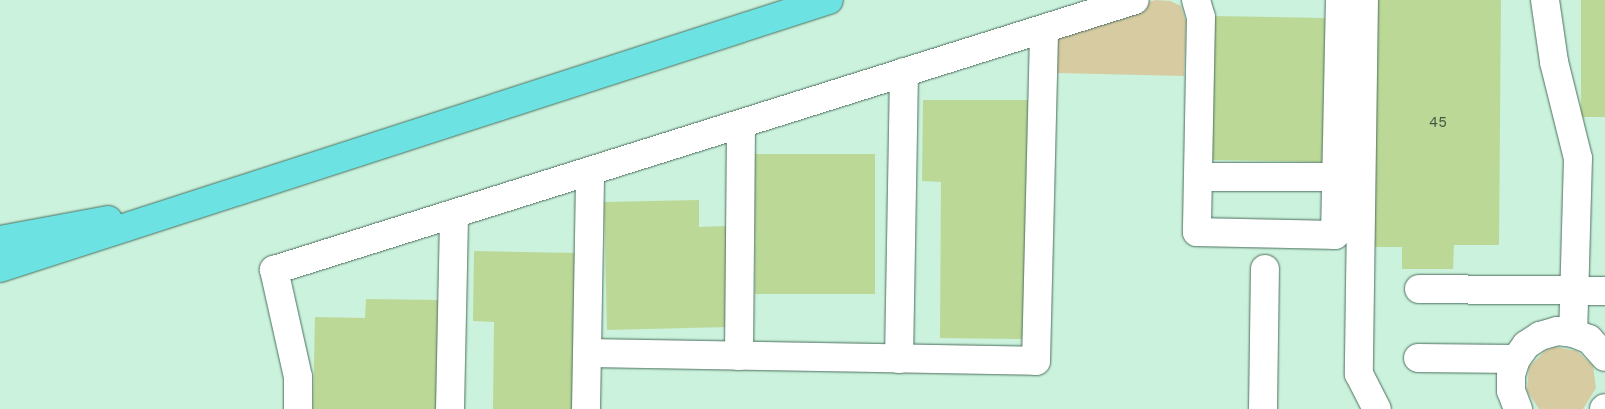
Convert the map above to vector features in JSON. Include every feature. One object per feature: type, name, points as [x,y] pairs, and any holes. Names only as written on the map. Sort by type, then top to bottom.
[{"type":"highway","points":[[751,25],[771,0]]},
{"type":"highway","points":[[0,268],[216,200],[828,0]]},
{"type":"highway","points":[[0,240],[216,200]]},
{"type":"lane","points":[[298,409],[298,377],[274,270],[1135,0]]},
{"type":"lane","points":[[1196,0],[1201,17],[1197,232],[1335,235],[1340,0]]},
{"type":"lane","points":[[1364,0],[1358,374],[1377,409]]},
{"type":"lane","points":[[1545,0],[1554,62],[1578,158],[1574,333]]},
{"type":"lane","points":[[588,353],[1036,361],[1044,28]]},
{"type":"lane","points":[[898,359],[904,72]]},
{"type":"lane","points":[[739,356],[740,124]]},
{"type":"lane","points":[[586,409],[590,171]]},
{"type":"lane","points":[[1198,177],[1336,177]]},
{"type":"lane","points":[[450,409],[454,214]]},
{"type":"lane","points":[[1263,409],[1265,269]]},
{"type":"lane","points":[[1419,289],[1575,288],[1605,290]]},
{"type":"lane","points":[[1518,409],[1511,391],[1511,375],[1516,359],[1526,345],[1540,336],[1556,331],[1574,333],[1589,339],[1605,357]]},
{"type":"lane","points":[[1418,358],[1516,359]]},
{"type":"shaded area","points":[[1155,0],[1170,1],[1181,6],[1186,22],[1184,76],[1057,73],[1058,37],[1066,31]]},
{"type":"shaded area","points":[[1555,347],[1577,351],[1593,366],[1596,388],[1583,409],[1539,409],[1527,391],[1529,367],[1545,351]]},
{"type":"building","points":[[1376,0],[1501,0],[1499,245],[1454,245],[1453,269],[1402,269],[1402,247],[1374,247]]},
{"type":"building","points":[[1581,0],[1605,0],[1605,117],[1581,117]]},
{"type":"building","points":[[1212,16],[1325,18],[1322,162],[1209,160]]},
{"type":"building","points":[[923,100],[1028,100],[1026,339],[940,338],[941,182],[922,181]]},
{"type":"building","points":[[755,154],[875,154],[875,294],[755,294]]},
{"type":"building","points":[[699,200],[699,227],[726,226],[728,327],[607,330],[604,202]]},
{"type":"building","points":[[474,251],[578,253],[576,409],[493,409],[494,322],[473,321]]},
{"type":"building","points":[[366,299],[439,300],[437,409],[313,409],[315,317],[365,318]]}]
